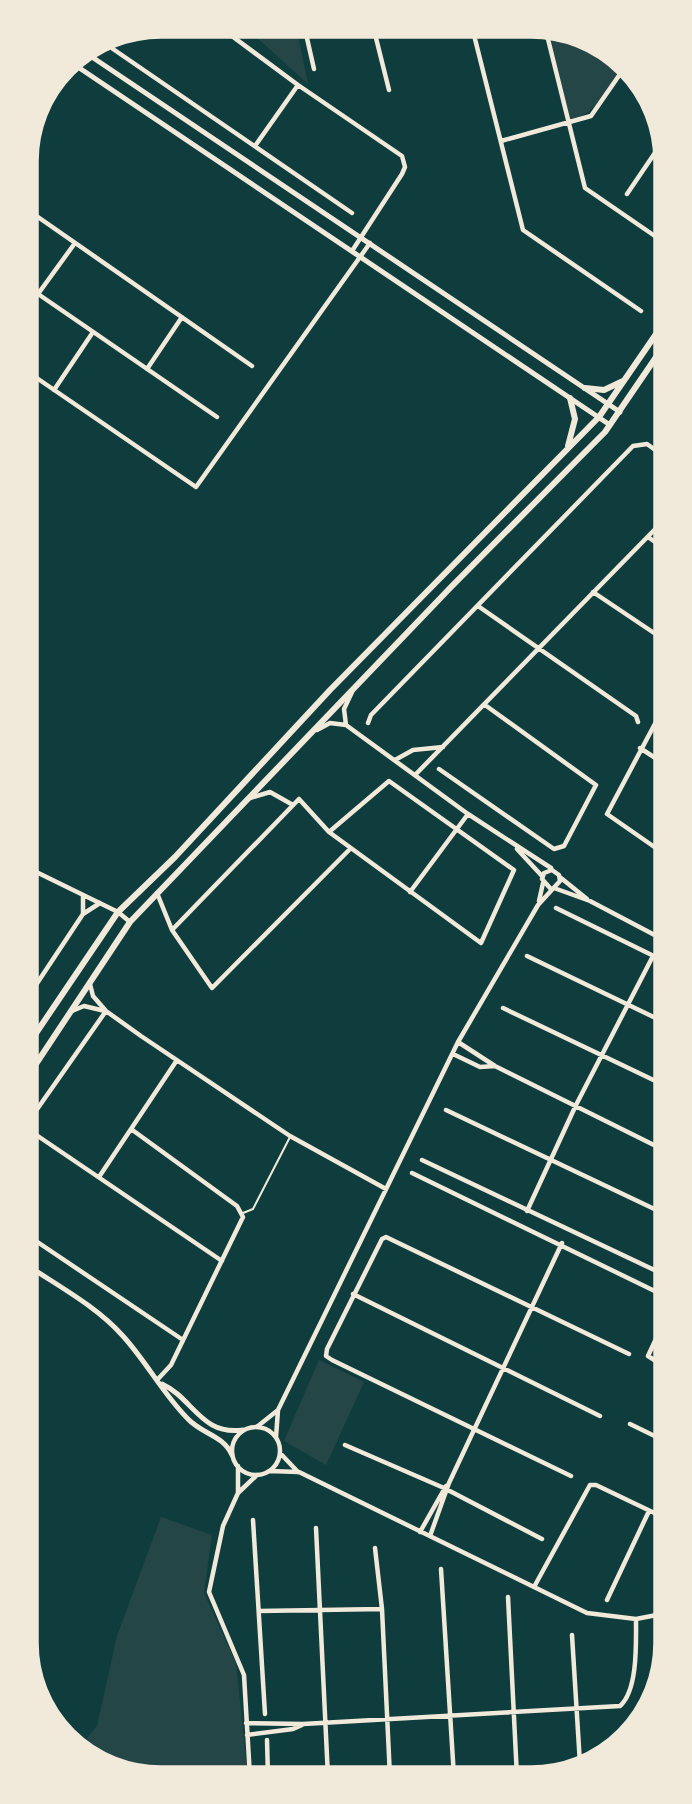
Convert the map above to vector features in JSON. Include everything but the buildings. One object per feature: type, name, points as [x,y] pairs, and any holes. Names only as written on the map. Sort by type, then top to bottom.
[{"type":"main road","points":[[37,1032],[118,912],[176,856],[330,690],[599,417],[655,336]]},
{"type":"main road","points":[[37,1063],[130,922],[355,686],[610,425],[655,359]]},
{"type":"main road","points":[[585,388],[604,390],[626,379]]},
{"type":"main road","points":[[568,448],[575,419],[570,398]]},
{"type":"street","points":[[233,37],[405,161],[402,174],[352,251]]},
{"type":"street","points":[[307,37],[314,69]]},
{"type":"street","points":[[376,37],[389,90]]},
{"type":"street","points":[[475,37],[523,230],[641,312]]},
{"type":"street","points":[[548,38],[585,188],[655,236]]},
{"type":"street","points":[[112,46],[352,213]]},
{"type":"street","points":[[93,57],[620,412]]},
{"type":"street","points":[[80,66],[610,425]]},
{"type":"street","points":[[501,141],[591,116],[620,74]]},
{"type":"street","points":[[255,146],[298,85]]},
{"type":"street","points":[[627,194],[655,153]]},
{"type":"street","points":[[37,216],[252,366]]},
{"type":"street","points":[[75,243],[38,294],[217,418]]},
{"type":"street","points":[[37,378],[195,487],[370,243]]},
{"type":"street","points":[[147,369],[182,317]]},
{"type":"street","points":[[54,390],[93,332]]},
{"type":"street","points":[[368,723],[371,715],[633,446],[647,444],[655,450]]},
{"type":"street","points":[[416,774],[655,530]]},
{"type":"street","points":[[648,537],[655,542]]},
{"type":"street","points":[[593,592],[655,634]]},
{"type":"street","points":[[478,606],[636,716],[638,722]]},
{"type":"street","points":[[346,725],[344,709],[355,686]]},
{"type":"street","points":[[439,769],[554,849],[564,845],[595,790],[593,781],[485,705]]},
{"type":"street","points":[[655,722],[607,814],[655,847]]},
{"type":"street","points":[[310,733],[330,723],[346,725],[468,814],[555,870],[560,878],[590,901]]},
{"type":"street","points":[[395,760],[413,750],[444,747]]},
{"type":"street","points":[[640,748],[655,758]]},
{"type":"street","points":[[172,930],[299,799],[329,832],[481,943],[514,870],[390,781],[329,832]]},
{"type":"street","points":[[248,799],[270,792],[293,805]]},
{"type":"street","points":[[410,892],[468,814]]},
{"type":"street","points":[[512,844],[552,888],[590,901],[655,935]]},
{"type":"street","points":[[157,893],[172,930],[212,988],[351,849]]},
{"type":"street","points":[[538,905],[543,879],[549,870],[555,870]]},
{"type":"street","points":[[37,873],[118,912],[130,922]]},
{"type":"street","points":[[160,1382],[171,1388],[196,1415],[232,1432],[257,1427],[278,1410],[458,1042],[538,905],[560,878]]},
{"type":"street","points":[[83,896],[83,914]]},
{"type":"street","points":[[37,983],[83,914],[100,903]]},
{"type":"street","points":[[527,1211],[553,1160],[576,1105],[653,956],[556,908]]},
{"type":"street","points":[[527,956],[655,1018]]},
{"type":"street","points":[[90,984],[93,996],[106,1011],[290,1136],[386,1189]]},
{"type":"street","points":[[72,1011],[84,1006],[106,1011]]},
{"type":"street","points":[[503,1008],[655,1080]]},
{"type":"street","points":[[37,1110],[106,1011]]},
{"type":"street","points":[[458,1042],[495,1066],[655,1145]]},
{"type":"street","points":[[453,1054],[480,1067],[495,1066]]},
{"type":"street","points":[[99,1177],[177,1060]]},
{"type":"street","points":[[446,1110],[655,1208]]},
{"type":"street","points":[[131,1129],[243,1213],[242,1222],[160,1382]]},
{"type":"street","points":[[37,1134],[222,1261]]},
{"type":"street","points":[[422,1160],[655,1270]]},
{"type":"street","points":[[412,1173],[562,1243],[655,1291]]},
{"type":"street","points":[[571,1476],[326,1356],[353,1294],[382,1239],[386,1237],[629,1354]]},
{"type":"street","points":[[37,1242],[183,1340]]},
{"type":"street","points":[[420,1532],[447,1487],[562,1243]]},
{"type":"street","points":[[37,1272],[111,1324],[160,1382],[165,1394],[191,1422],[227,1444],[238,1466],[238,1493]]},
{"type":"street","points":[[353,1294],[600,1416]]},
{"type":"street","points":[[655,1340],[649,1352],[655,1362]]},
{"type":"street","points":[[278,1410],[276,1437],[280,1452],[299,1472],[587,1613],[636,1619],[655,1615]]},
{"type":"street","points":[[630,1424],[655,1436]]},
{"type":"street","points":[[257,1427],[276,1437]]},
{"type":"street","points":[[232,1455],[232,1446],[243,1430]]},
{"type":"street","points":[[345,1444],[447,1487],[542,1539]]},
{"type":"street","points":[[269,1471],[277,1463],[280,1452]]},
{"type":"street","points":[[238,1466],[257,1475]]},
{"type":"street","points":[[249,1767],[241,1662],[212,1604],[209,1592],[223,1526],[238,1493],[257,1475],[269,1471],[299,1472]]},
{"type":"street","points":[[534,1587],[586,1488],[596,1485],[655,1514]]},
{"type":"street","points":[[430,1536],[447,1487]]},
{"type":"street","points":[[607,1600],[649,1511]]},
{"type":"street","points":[[253,1520],[265,1714]]},
{"type":"street","points":[[316,1528],[328,1767]]},
{"type":"street","points":[[374,1548],[382,1609],[389,1767]]},
{"type":"street","points":[[440,1569],[454,1767]]},
{"type":"street","points":[[508,1597],[517,1767]]},
{"type":"street","points":[[259,1611],[382,1609]]},
{"type":"street","points":[[246,1723],[326,1723],[621,1706],[626,1702],[635,1665],[636,1619]]},
{"type":"street","points":[[572,1635],[580,1758]]},
{"type":"street","points":[[247,1735],[293,1729],[303,1724]]},
{"type":"street","points":[[267,1740],[268,1767]]},
{"type":"lane","points":[[243,1213],[253,1209],[290,1136]]},
{"type":"shaded area","points":[[256,37],[298,37],[308,84]]},
{"type":"shaded area","points":[[551,38],[571,43],[593,53],[619,73],[596,105],[580,117],[570,120]]},
{"type":"shaded area","points":[[319,1360],[364,1382],[326,1465],[284,1441]]},
{"type":"shaded area","points":[[161,1517],[212,1535],[204,1593],[236,1663],[247,1767],[136,1765],[113,1758],[91,1746],[87,1738],[97,1726],[117,1636]]}]
